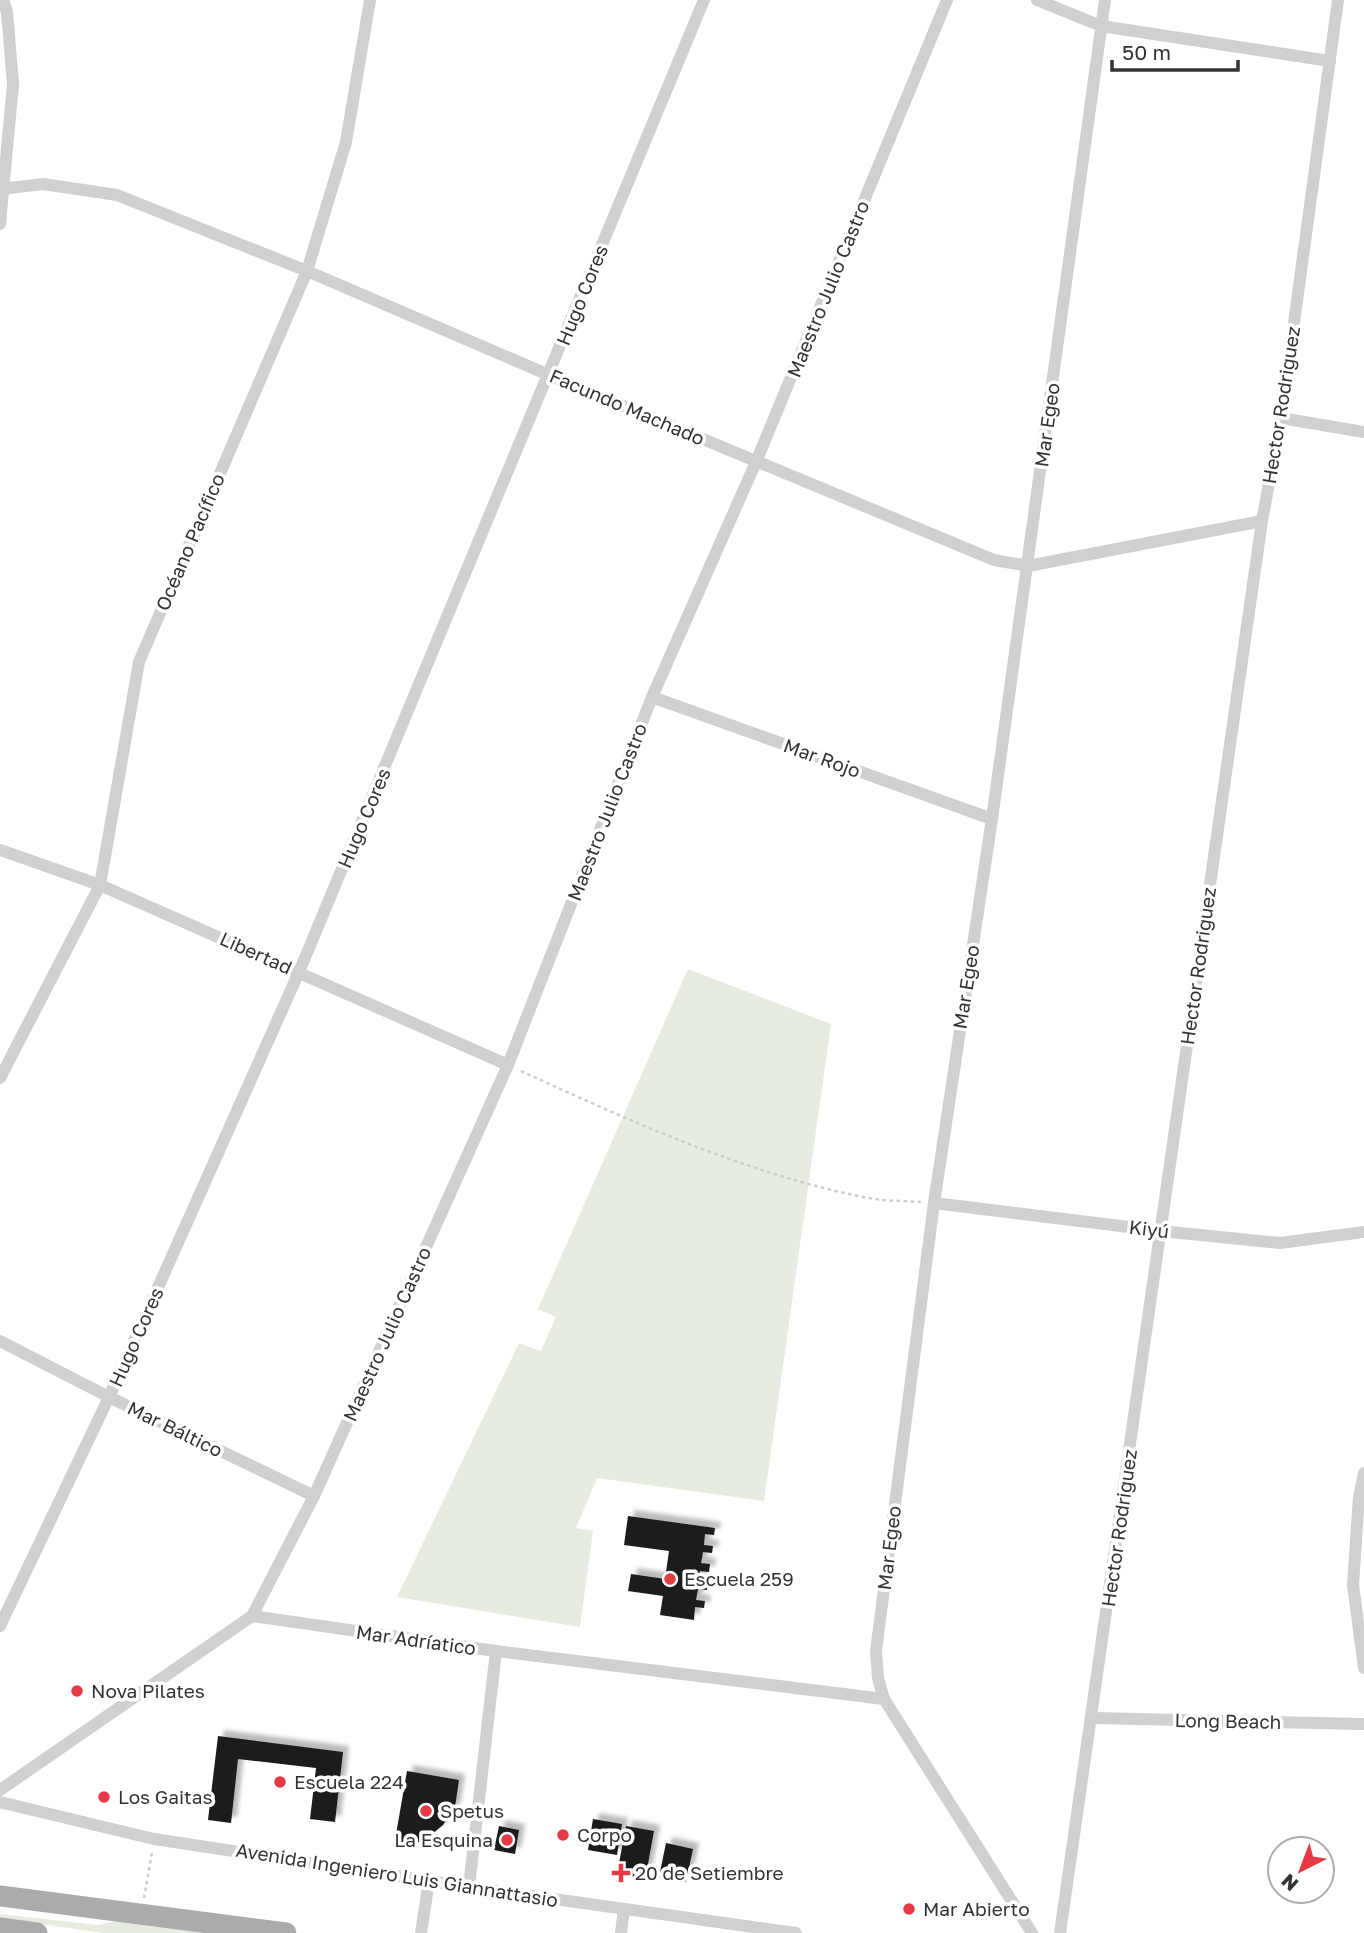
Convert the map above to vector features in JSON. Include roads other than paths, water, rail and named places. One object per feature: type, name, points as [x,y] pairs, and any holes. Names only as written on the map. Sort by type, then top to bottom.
[{"type":"main road","points":[[0,1896],[286,1933]]},
{"type":"main road","points":[[0,1908],[90,1919],[106,1910]]},
{"type":"main road","points":[[0,1928],[37,1933]]},
{"type":"street","points":[[0,224],[13,84],[8,12],[3,0]]},
{"type":"street","name":"Océano Pacífico","points":[[0,1078],[100,885],[118,767],[139,662],[307,271],[346,142],[370,0]]},
{"type":"street","name":"Hugo Cores","points":[[0,1626],[109,1397],[299,972],[704,0]]},
{"type":"street","name":"Maestro Julio Castro","points":[[251,1616],[314,1496],[508,1065],[652,696],[756,462],[947,0]]},
{"type":"street","points":[[1037,0],[1101,26],[1330,61]]},
{"type":"street","name":"Mar Egeo","points":[[1032,1933],[884,1699],[878,1678],[876,1651],[934,1203],[1028,566],[1105,0]]},
{"type":"street","name":"Hector Rodriguez","points":[[1060,1933],[1093,1718],[1262,521],[1281,418],[1338,0]]},
{"type":"street","name":"Facundo Machado","points":[[2,188],[43,184],[117,195],[307,271],[994,560],[1028,566],[1262,521]]},
{"type":"street","points":[[1281,418],[1364,432]]},
{"type":"street","name":"Mar Rojo","points":[[652,696],[992,819]]},
{"type":"street","name":"Libertad","points":[[0,850],[100,885],[508,1065]]},
{"type":"street","name":"Kiyú","points":[[934,1203],[1280,1243],[1364,1232]]},
{"type":"street","name":"Mar Báltico","points":[[0,1341],[314,1496]]},
{"type":"street","points":[[1364,1473],[1359,1497],[1353,1585],[1364,1668]]},
{"type":"street","points":[[0,1790],[251,1616]]},
{"type":"street","name":"Mar Adríatico","points":[[251,1616],[496,1651],[884,1699]]},
{"type":"street","points":[[469,1887],[496,1651]]},
{"type":"street","name":"Long Beach","points":[[1093,1718],[1364,1724]]},
{"type":"street","name":"Avenida Ingeniero Luis Giannattasio","points":[[0,1802],[154,1839],[624,1909],[740,1929],[796,1933]]},
{"type":"street","points":[[421,1933],[429,1881]]},
{"type":"street","points":[[621,1933],[624,1909]]},
{"type":"place","name":"Escuela 259","points":[[670,1579]]},
{"type":"place","name":"Nova Pilates","points":[[77,1691]]},
{"type":"place","name":"Escuela 224","points":[[280,1782]]},
{"type":"place","name":"Los Gaitas","points":[[104,1797]]},
{"type":"place","name":"Spetus","points":[[426,1811]]},
{"type":"place","name":"Corpo","points":[[563,1835]]},
{"type":"place","name":"La Esquina","points":[[507,1840]]},
{"type":"place","name":"20 de Setiembre","points":[[621,1873]]},
{"type":"place","name":"Mar Abierto","points":[[909,1909]]}]
